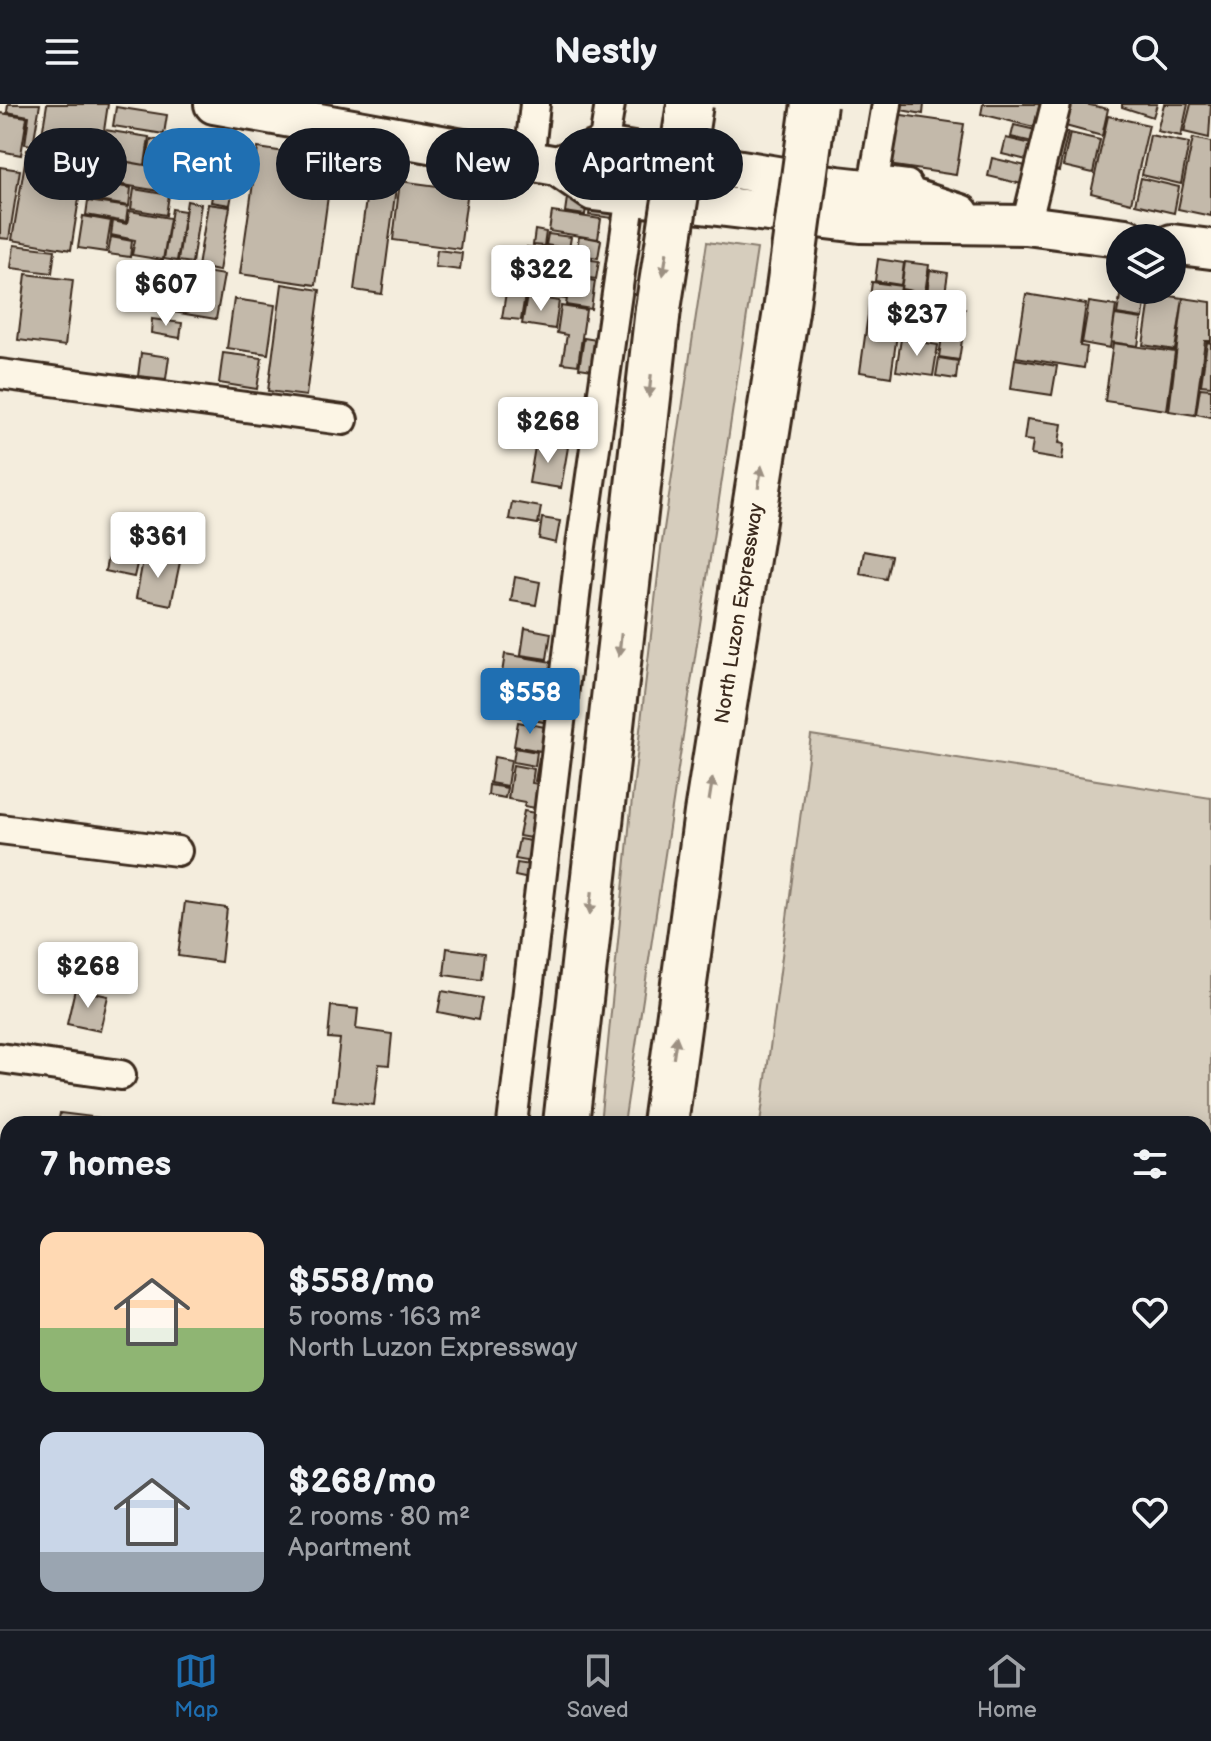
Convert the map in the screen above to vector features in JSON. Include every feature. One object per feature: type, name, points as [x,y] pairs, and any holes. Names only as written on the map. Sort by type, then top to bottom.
[{"type":"highway","points":[[567,1116],[658,309],[690,104]]},
{"type":"highway","name":"North Luzon Expressway","points":[[666,1116],[707,813],[786,311],[814,104]]},
{"type":"main road","points":[[214,104],[543,163],[555,170]]},
{"type":"main road","points":[[543,163],[555,160]]},
{"type":"main road","points":[[743,170],[892,192],[988,223]]},
{"type":"main road","points":[[672,200],[860,223],[988,223],[1106,235]]},
{"type":"main road","points":[[1186,246],[1211,249]]},
{"type":"street","points":[[535,104],[543,163]]},
{"type":"street","points":[[606,128],[610,104]]},
{"type":"street","points":[[887,104],[875,174],[883,182],[932,187],[956,195],[988,223]]},
{"type":"street","points":[[1026,225],[1056,104]]},
{"type":"street","points":[[513,1116],[581,546],[630,200]]},
{"type":"street","points":[[0,374],[343,420]]},
{"type":"street","points":[[0,829],[177,851]]},
{"type":"street","points":[[0,1058],[121,1075]]},
{"type":"shaded area","points":[[707,242],[757,249],[625,1116],[601,1116],[632,799],[661,549]]},
{"type":"shaded area","points":[[811,735],[1211,798],[1211,1116],[761,1116]]},
{"type":"building","points":[[8,104],[40,104],[36,128],[27,128],[29,116],[7,112]]},
{"type":"building","points":[[47,104],[108,104],[104,128],[43,128]]},
{"type":"building","points":[[902,104],[924,104],[923,114],[901,110]]},
{"type":"building","points":[[983,104],[1040,104],[1034,127],[981,114]]},
{"type":"building","points":[[1062,104],[1085,104],[1108,109],[1102,136],[1058,124]]},
{"type":"building","points":[[1122,104],[1157,104],[1153,117],[1122,107]]},
{"type":"building","points":[[1164,104],[1188,104],[1181,136],[1157,131]]},
{"type":"building","points":[[1191,104],[1211,104],[1209,138],[1184,132]]},
{"type":"building","points":[[116,107],[167,115],[165,128],[143,128],[143,131],[113,126]]},
{"type":"building","points":[[0,113],[27,117],[21,155],[0,151]]},
{"type":"building","points":[[895,114],[964,124],[956,175],[888,165]]},
{"type":"building","points":[[1108,116],[1149,125],[1131,203],[1091,193]]},
{"type":"building","points":[[1014,125],[1040,131],[1037,143],[1011,137]]},
{"type":"building","points":[[1053,129],[1068,132],[1059,171],[1044,167]]},
{"type":"building","points":[[1070,133],[1100,140],[1093,173],[1063,166]]},
{"type":"building","points":[[127,134],[143,136],[143,165],[127,162]]},
{"type":"building","points":[[1150,135],[1189,143],[1181,184],[1142,175]]},
{"type":"building","points":[[1006,138],[1036,145],[1031,161],[1002,154]]},
{"type":"building","points":[[1193,138],[1211,142],[1211,216],[1178,209]]},
{"type":"building","points":[[260,148],[276,151],[276,200],[327,200],[316,285],[240,274],[251,200],[260,200]]},
{"type":"building","points":[[992,158],[1030,167],[1026,185],[988,176]]},
{"type":"building","points":[[127,162],[143,165],[143,188],[127,186]]},
{"type":"building","points":[[0,167],[20,170],[9,239],[0,238]]},
{"type":"building","points":[[24,168],[24,200],[79,200],[71,250],[12,240]]},
{"type":"building","points":[[1141,178],[1179,187],[1174,213],[1135,204]]},
{"type":"building","points":[[410,182],[426,184],[426,200],[467,200],[460,249],[393,240],[398,200],[410,200]]},
{"type":"building","points":[[127,187],[131,188],[129,206],[91,200],[127,200]]},
{"type":"building","points":[[134,189],[143,191],[143,200],[168,200],[166,215],[131,209]]},
{"type":"building","points":[[211,200],[231,200],[230,205]]},
{"type":"building","points":[[366,200],[394,200],[382,294],[354,290]]},
{"type":"building","points":[[567,200],[587,201],[585,215],[565,212]]},
{"type":"building","points":[[88,201],[128,207],[126,222],[86,215]]},
{"type":"building","points":[[187,201],[201,204],[192,263],[178,261]]},
{"type":"building","points":[[591,201],[614,204],[612,218],[589,215]]},
{"type":"building","points":[[208,204],[230,207],[219,271],[198,267]]},
{"type":"building","points":[[172,209],[185,211],[177,261],[164,259]]},
{"type":"building","points":[[130,211],[170,218],[163,260],[132,255],[135,240],[111,235],[113,221],[127,224]]},
{"type":"building","points":[[552,212],[601,219],[598,239],[549,231]]},
{"type":"building","points":[[83,216],[111,221],[106,252],[78,248]]},
{"type":"building","points":[[535,230],[546,232],[544,246],[533,245]]},
{"type":"building","points":[[548,234],[571,237],[569,249],[546,245]]},
{"type":"building","points":[[579,236],[601,240],[598,258],[576,254]]},
{"type":"building","points":[[111,237],[132,241],[130,257],[108,254]]},
{"type":"building","points":[[14,245],[55,250],[52,273],[11,268]]},
{"type":"building","points":[[527,247],[541,249],[538,272],[523,269]]},
{"type":"building","points":[[544,247],[573,251],[569,279],[540,275]]},
{"type":"building","points":[[437,250],[462,253],[460,270],[435,267]]},
{"type":"building","points":[[577,258],[599,261],[596,279],[574,276]]},
{"type":"building","points":[[878,259],[904,263],[901,285],[875,281]]},
{"type":"building","points":[[905,262],[929,265],[925,293],[901,289]]},
{"type":"building","points":[[150,263],[224,275],[216,319],[143,307]]},
{"type":"building","points":[[930,270],[948,273],[938,340],[902,335],[908,291],[927,294]]},
{"type":"building","points":[[524,272],[537,274],[534,294],[521,292]]},
{"type":"building","points":[[26,274],[73,280],[65,346],[18,340]]},
{"type":"building","points":[[539,276],[568,281],[565,299],[536,295]]},
{"type":"building","points":[[570,277],[595,281],[591,309],[566,305]]},
{"type":"building","points":[[872,282],[901,286],[897,317],[868,313]]},
{"type":"building","points":[[282,284],[320,290],[306,396],[268,391]]},
{"type":"building","points":[[506,292],[525,295],[521,320],[502,318]]},
{"type":"building","points":[[1026,294],[1086,304],[1080,346],[1087,347],[1084,368],[1016,357]]},
{"type":"building","points":[[527,296],[559,301],[555,329],[522,324]]},
{"type":"building","points":[[1186,298],[1211,302],[1211,341],[1205,341],[1195,415],[1169,411],[1182,304],[1186,304]]},
{"type":"building","points":[[234,299],[275,305],[268,354],[227,348]]},
{"type":"building","points":[[1089,302],[1116,306],[1110,348],[1082,343]]},
{"type":"building","points":[[1119,304],[1145,304],[1143,318],[1117,314]]},
{"type":"building","points":[[1149,304],[1182,304],[1175,350],[1143,345]]},
{"type":"building","points":[[561,306],[586,310],[578,365],[562,363],[567,335],[557,333]]},
{"type":"building","points":[[945,306],[965,309],[961,337],[941,335]]},
{"type":"building","points":[[868,315],[899,320],[891,377],[860,372]]},
{"type":"building","points":[[1115,315],[1142,319],[1138,346],[1111,342]]},
{"type":"building","points":[[152,319],[182,323],[180,338],[151,333]]},
{"type":"building","points":[[942,336],[962,340],[959,360],[939,357]]},
{"type":"building","points":[[584,338],[603,341],[599,371],[579,368]]},
{"type":"building","points":[[901,339],[938,345],[933,376],[896,371]]},
{"type":"building","points":[[1207,342],[1211,343],[1211,386],[1201,385]]},
{"type":"building","points":[[1113,343],[1175,352],[1167,410],[1105,401]]},
{"type":"building","points":[[141,353],[169,357],[166,379],[138,376]]},
{"type":"building","points":[[223,353],[262,358],[257,389],[219,383]]},
{"type":"building","points":[[939,358],[958,361],[956,379],[936,376]]},
{"type":"building","points":[[1015,359],[1057,366],[1052,395],[1011,389]]},
{"type":"building","points":[[1200,388],[1211,389],[1211,417],[1196,414]]},
{"type":"building","points":[[1027,419],[1062,424],[1059,443],[1064,444],[1062,460],[1031,455],[1033,441],[1024,440]]},
{"type":"building","points":[[536,441],[568,447],[561,488],[529,483]]},
{"type":"building","points":[[512,502],[541,507],[538,524],[509,519]]},
{"type":"building","points":[[542,518],[560,521],[556,543],[539,539]]},
{"type":"building","points":[[112,536],[142,542],[134,577],[105,571]]},
{"type":"building","points":[[864,551],[891,556],[886,579],[860,574]]},
{"type":"building","points":[[144,555],[180,562],[171,605],[136,598]]},
{"type":"building","points":[[515,577],[540,582],[536,605],[511,601]]},
{"type":"building","points":[[525,628],[551,633],[547,659],[521,655]]},
{"type":"building","points":[[505,654],[552,662],[548,681],[502,673]]},
{"type":"building","points":[[511,678],[557,686],[554,700],[509,692]]},
{"type":"building","points":[[521,696],[552,702],[549,723],[517,717]]},
{"type":"building","points":[[518,722],[545,727],[541,751],[514,746]]},
{"type":"building","points":[[515,748],[537,752],[535,766],[513,762]]},
{"type":"building","points":[[494,757],[511,760],[507,786],[490,783]]},
{"type":"building","points":[[539,758],[551,760],[548,783],[535,781]]},
{"type":"building","points":[[513,765],[534,769],[532,783],[551,786],[547,810],[508,799]]},
{"type":"building","points":[[489,785],[507,788],[505,798],[488,795]]},
{"type":"building","points":[[524,811],[546,815],[542,840],[519,836]]},
{"type":"building","points":[[519,839],[542,843],[538,863],[515,859]]},
{"type":"building","points":[[517,863],[537,866],[534,880],[515,876]]},
{"type":"building","points":[[185,902],[227,908],[221,962],[178,956]]},
{"type":"building","points":[[447,948],[484,953],[481,980],[444,975]]},
{"type":"building","points":[[75,989],[108,996],[100,1031],[67,1024]]},
{"type":"building","points":[[442,991],[482,998],[478,1020],[438,1012]]},
{"type":"building","points":[[331,1006],[358,1009],[356,1029],[392,1034],[389,1065],[379,1064],[374,1105],[333,1100],[340,1039],[328,1038]]}]
